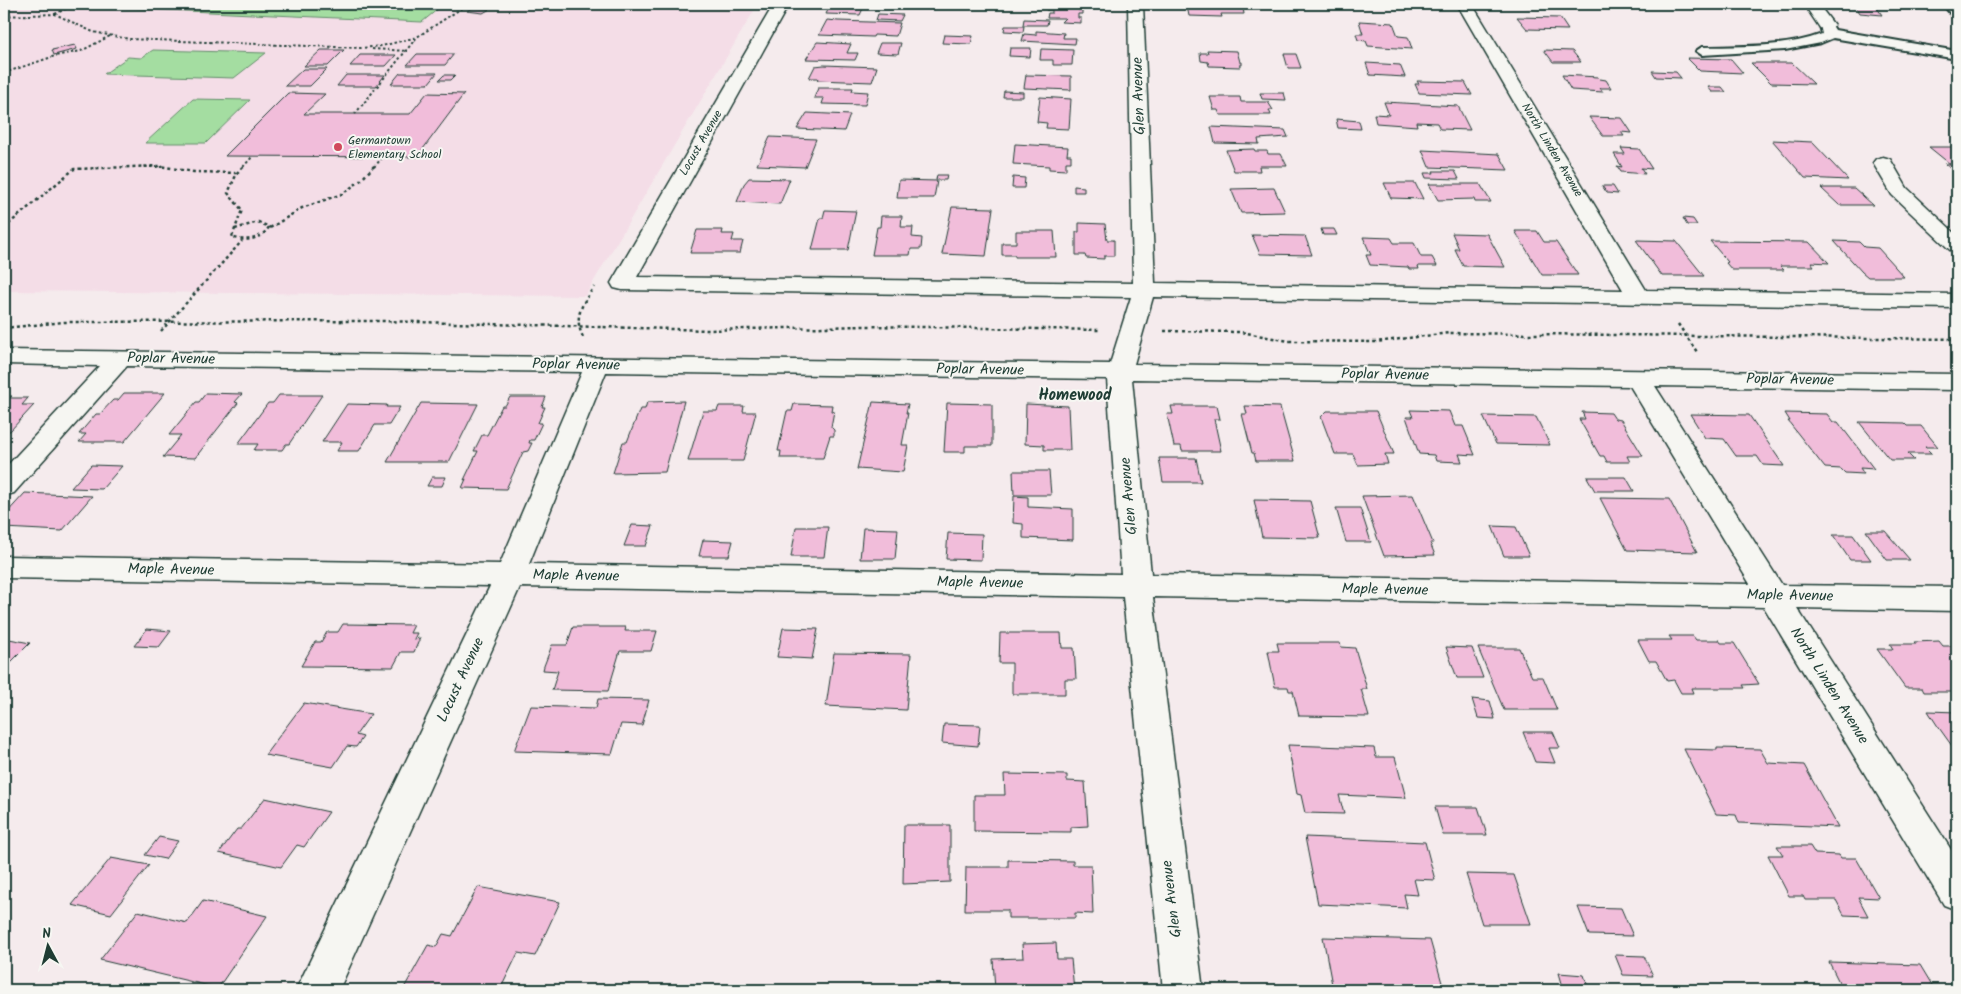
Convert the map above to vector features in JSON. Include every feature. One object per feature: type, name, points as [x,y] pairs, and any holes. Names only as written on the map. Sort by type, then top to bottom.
[{"type":"street","name":"Locust Avenue","points":[[780,4],[622,283],[1144,290]]},
{"type":"street","name":"Glen Avenue","points":[[1136,4],[1144,290],[1119,372],[1136,586],[1183,990]]},
{"type":"street","name":"North Linden Avenue","points":[[1465,4],[1649,297]]},
{"type":"street","points":[[1812,4],[1827,29]]},
{"type":"street","points":[[1883,163],[1899,191],[1957,246]]},
{"type":"street","points":[[1144,290],[1957,301]]},
{"type":"street","name":"Poplar Avenue","points":[[4,357],[1957,382]]},
{"type":"street","points":[[4,486],[120,359]]},
{"type":"street","name":"Locust Avenue","points":[[316,990],[323,980],[510,575],[587,365]]},
{"type":"street","name":"North Linden Avenue","points":[[1638,378],[1957,892]]},
{"type":"street","name":"Maple Avenue","points":[[4,567],[1957,599]]},
{"type":"lane","points":[[1949,4],[1957,14]]},
{"type":"lane","points":[[1702,51],[1786,45],[1822,39],[1827,29],[1957,55]]},
{"type":"path","points":[[4,16],[55,14],[76,4]]},
{"type":"path","points":[[361,48],[382,46],[417,37],[468,4]]},
{"type":"path","points":[[55,14],[93,32],[130,39],[408,51]]},
{"type":"path","points":[[4,72],[81,51],[111,36]]},
{"type":"path","points":[[356,114],[408,51],[417,37]]},
{"type":"path","points":[[253,156],[237,173],[228,193],[242,210],[232,237],[242,240],[257,238],[282,219],[302,208],[342,194],[360,181],[383,156]]},
{"type":"path","points":[[4,228],[74,169],[159,166],[194,172],[237,173]]},
{"type":"path","points":[[235,229],[249,223],[260,222],[268,225],[269,229]]},
{"type":"path","points":[[169,323],[242,240]]},
{"type":"path","points":[[587,365],[583,338],[577,327],[577,320],[583,302],[598,281]]},
{"type":"path","points":[[1649,297],[1687,336],[1716,379]]},
{"type":"path","points":[[4,328],[64,322],[382,321],[709,330],[864,326],[1241,332],[1289,341],[1376,342],[1449,334],[1957,339]]},
{"type":"shaded area","name":"Germantown Elementary School","points":[[4,4],[758,4],[585,296],[4,291]]},
{"type":"green space","points":[[108,4],[444,4],[422,22],[103,7]]},
{"type":"green space","points":[[153,50],[266,53],[234,78],[104,74],[128,57],[141,58]]},
{"type":"green space","points":[[193,99],[250,100],[206,143],[145,143]]},
{"type":"building","points":[[831,4],[865,4],[860,15],[826,14]]},
{"type":"building","points":[[1047,4],[1079,5],[1078,10],[1082,10],[1082,14],[1078,14],[1078,18],[1081,18],[1081,23],[1061,22],[1065,18],[1047,18],[1048,13],[1052,13],[1052,10],[1046,10]]},
{"type":"building","points":[[1510,4],[1556,4],[1559,8],[1512,6]]},
{"type":"building","points":[[1854,4],[1875,5],[1882,15],[1860,13]]},
{"type":"building","points":[[1187,6],[1243,8],[1244,14],[1221,14],[1222,17],[1189,16]]},
{"type":"building","points":[[474,7],[490,9],[483,13],[467,11]]},
{"type":"building","points":[[878,14],[903,15],[900,21],[876,20]]},
{"type":"building","points":[[1517,17],[1560,18],[1568,30],[1527,29]]},
{"type":"building","points":[[1024,19],[1048,20],[1047,25],[1023,25]]},
{"type":"building","points":[[827,20],[900,23],[896,36],[819,35]]},
{"type":"building","points":[[1359,21],[1393,23],[1398,36],[1408,37],[1412,49],[1368,46],[1366,41],[1358,40],[1356,34],[1363,34]]},
{"type":"building","points":[[1005,26],[1024,26],[1023,32],[1004,31]]},
{"type":"building","points":[[1036,31],[1064,33],[1063,38],[1076,38],[1075,44],[1022,41],[1024,34],[1036,35]]},
{"type":"building","points":[[944,35],[973,36],[971,44],[942,43]]},
{"type":"building","points":[[817,42],[851,44],[847,53],[858,53],[855,60],[806,59]]},
{"type":"building","points":[[880,43],[901,43],[898,54],[876,53]]},
{"type":"building","points":[[75,45],[77,49],[54,55],[52,50]]},
{"type":"building","points":[[1010,48],[1031,48],[1030,57],[1009,56]]},
{"type":"building","points":[[1041,49],[1073,50],[1072,65],[1053,65],[1053,60],[1040,60]]},
{"type":"building","points":[[321,50],[344,50],[328,66],[304,66]]},
{"type":"building","points":[[1207,50],[1237,51],[1242,65],[1240,67],[1209,66],[1208,62],[1201,61],[1200,53],[1208,53]]},
{"type":"building","points":[[1544,50],[1572,51],[1581,62],[1553,62]]},
{"type":"building","points":[[417,54],[454,54],[445,65],[407,65]]},
{"type":"building","points":[[1284,54],[1296,54],[1301,68],[1288,68]]},
{"type":"building","points":[[360,55],[396,55],[386,66],[350,66]]},
{"type":"building","points":[[1687,58],[1731,59],[1743,73],[1700,71]]},
{"type":"building","points":[[1366,63],[1400,65],[1405,77],[1370,75]]},
{"type":"building","points":[[1751,63],[1792,63],[1814,84],[1771,83]]},
{"type":"building","points":[[815,66],[877,67],[872,82],[809,78]]},
{"type":"building","points":[[303,69],[327,69],[310,86],[285,86]]},
{"type":"building","points":[[1652,71],[1676,72],[1681,78],[1656,77]]},
{"type":"building","points":[[400,73],[437,73],[428,84],[391,84]]},
{"type":"building","points":[[346,75],[385,75],[376,86],[337,86]]},
{"type":"building","points":[[444,75],[455,75],[450,80],[439,80]]},
{"type":"building","points":[[1026,75],[1071,76],[1071,90],[1024,88]]},
{"type":"building","points":[[1562,75],[1598,77],[1606,80],[1611,88],[1600,88],[1603,92],[1571,90]]},
{"type":"building","points":[[1417,81],[1465,82],[1472,95],[1419,93],[1415,84],[1419,84]]},
{"type":"building","points":[[1708,87],[1722,87],[1726,92],[1712,92]]},
{"type":"building","points":[[818,88],[853,88],[852,91],[868,92],[865,105],[822,104],[824,98],[814,98]]},
{"type":"building","points":[[1004,91],[1023,92],[1023,97],[1003,97]]},
{"type":"building","points":[[288,93],[325,94],[304,114],[410,114],[427,93],[464,94],[417,157],[225,156]]},
{"type":"building","points":[[1260,93],[1284,93],[1286,100],[1262,99]]},
{"type":"building","points":[[1040,97],[1071,99],[1069,129],[1046,128],[1047,123],[1037,122]]},
{"type":"building","points":[[1210,97],[1240,97],[1241,102],[1268,102],[1273,110],[1269,110],[1271,115],[1220,115],[1218,110],[1214,110]]},
{"type":"building","points":[[1384,102],[1458,106],[1470,130],[1440,129],[1437,123],[1416,122],[1417,126],[1376,123],[1374,114],[1389,115]]},
{"type":"building","points":[[807,113],[850,115],[844,131],[797,129]]},
{"type":"building","points":[[1589,117],[1622,118],[1632,133],[1621,132],[1624,136],[1603,136]]},
{"type":"building","points":[[1336,119],[1359,121],[1361,129],[1338,128]]},
{"type":"building","points":[[1211,127],[1285,130],[1288,137],[1258,139],[1259,144],[1215,143]]},
{"type":"building","points":[[770,137],[816,139],[805,167],[757,165]]},
{"type":"building","points":[[1772,140],[1812,142],[1848,180],[1805,178]]},
{"type":"building","points":[[1015,144],[1068,147],[1067,155],[1071,155],[1071,162],[1066,162],[1066,170],[1049,169],[1049,166],[1013,164]]},
{"type":"building","points":[[1929,147],[1957,147],[1957,174],[1945,164],[1950,164]]},
{"type":"building","points":[[1621,148],[1639,149],[1652,169],[1641,168],[1645,174],[1621,172],[1617,166],[1622,167],[1614,154],[1625,154]]},
{"type":"building","points":[[1254,149],[1255,151],[1267,151],[1268,154],[1281,154],[1287,166],[1259,166],[1260,171],[1234,171],[1226,150]]},
{"type":"building","points":[[1422,150],[1499,154],[1508,170],[1429,167]]},
{"type":"building","points":[[1433,171],[1455,171],[1459,179],[1426,178],[1424,173],[1434,173]]},
{"type":"building","points":[[937,175],[947,175],[946,180],[936,180]]},
{"type":"building","points":[[1013,177],[1025,178],[1024,188],[1012,188]]},
{"type":"building","points":[[749,178],[790,179],[780,204],[737,202],[744,184]]},
{"type":"building","points":[[899,180],[937,181],[934,198],[897,198]]},
{"type":"building","points":[[1384,183],[1415,183],[1423,199],[1391,198]]},
{"type":"building","points":[[1429,184],[1480,184],[1491,202],[1475,202],[1474,199],[1438,200]]},
{"type":"building","points":[[1074,186],[1084,187],[1084,192],[1074,192]]},
{"type":"building","points":[[1602,186],[1613,186],[1618,194],[1607,193]]},
{"type":"building","points":[[1274,188],[1285,212],[1241,213],[1231,189]]},
{"type":"building","points":[[1821,188],[1854,188],[1873,205],[1839,205]]},
{"type":"building","points":[[952,207],[993,208],[986,256],[942,254]]},
{"type":"building","points":[[825,210],[856,211],[848,250],[812,250],[820,218],[823,218]]},
{"type":"building","points":[[881,216],[902,216],[901,227],[913,227],[912,237],[922,238],[921,249],[911,249],[910,255],[872,255]]},
{"type":"building","points":[[1683,218],[1693,219],[1697,225],[1687,225]]},
{"type":"building","points":[[1079,223],[1105,224],[1107,240],[1114,240],[1114,256],[1104,256],[1104,259],[1086,258],[1085,255],[1076,255],[1076,232],[1079,232]]},
{"type":"building","points":[[1321,229],[1334,229],[1337,235],[1323,235]]},
{"type":"building","points":[[697,230],[723,230],[722,234],[734,234],[732,241],[743,241],[740,253],[690,253]]},
{"type":"building","points":[[1016,231],[1054,231],[1056,257],[1015,257],[1015,255],[1002,255],[1002,243],[1016,243]]},
{"type":"building","points":[[1515,231],[1537,231],[1544,242],[1556,242],[1578,275],[1542,275]]},
{"type":"building","points":[[1452,233],[1487,234],[1505,267],[1463,266],[1455,249],[1459,249]]},
{"type":"building","points":[[1252,235],[1305,236],[1312,255],[1260,254]]},
{"type":"building","points":[[1363,237],[1391,238],[1394,243],[1414,243],[1421,257],[1432,257],[1437,266],[1418,266],[1419,269],[1409,269],[1408,267],[1370,265],[1366,255],[1371,255]]},
{"type":"building","points":[[1636,240],[1676,241],[1704,276],[1662,276]]},
{"type":"building","points":[[1710,241],[1809,242],[1829,263],[1811,262],[1814,266],[1780,266],[1784,270],[1732,270],[1726,263],[1728,262]]},
{"type":"building","points":[[1834,241],[1859,242],[1864,247],[1878,248],[1904,277],[1868,277]]},
{"type":"building","points":[[124,393],[165,393],[124,442],[79,442],[86,434],[79,434],[96,414],[100,414],[113,400],[118,400]]},
{"type":"building","points":[[206,393],[242,394],[235,402],[238,403],[195,458],[163,457],[181,435],[169,435],[196,402],[199,402]]},
{"type":"building","points":[[279,395],[322,395],[289,444],[286,444],[282,450],[254,450],[258,444],[238,444],[268,403],[273,403]]},
{"type":"building","points":[[4,396],[12,396],[9,398],[28,398],[22,405],[34,405],[10,431],[4,431]]},
{"type":"building","points":[[510,397],[546,397],[542,407],[545,407],[538,423],[542,423],[534,440],[530,440],[529,443],[532,443],[528,451],[523,452],[506,489],[462,488],[478,451],[474,451],[482,435],[487,435],[502,406],[505,406]]},
{"type":"building","points":[[684,401],[665,472],[613,473],[623,442],[627,442],[640,409],[645,409],[647,402]]},
{"type":"building","points":[[873,402],[908,404],[902,445],[908,445],[903,472],[857,469]]},
{"type":"building","points":[[421,403],[478,404],[449,462],[387,462]]},
{"type":"building","points":[[947,403],[992,404],[992,446],[965,446],[965,452],[944,452]]},
{"type":"building","points":[[347,404],[400,407],[389,425],[375,425],[359,451],[337,451],[342,442],[322,442]]},
{"type":"building","points":[[794,404],[832,405],[831,411],[834,411],[831,427],[834,430],[834,436],[830,436],[823,458],[780,458],[781,451],[778,451],[787,411],[792,411]]},
{"type":"building","points":[[1026,404],[1068,406],[1070,450],[1044,450],[1044,445],[1025,444]]},
{"type":"building","points":[[719,406],[744,406],[743,412],[756,412],[743,461],[688,461],[703,411],[717,411]]},
{"type":"building","points":[[1171,406],[1217,406],[1220,419],[1214,419],[1221,451],[1182,451],[1181,446],[1174,446],[1167,414],[1173,414]]},
{"type":"building","points":[[1245,406],[1280,407],[1295,461],[1256,461],[1254,453],[1252,453],[1242,414],[1247,414]]},
{"type":"building","points":[[1410,410],[1449,411],[1455,426],[1463,426],[1475,455],[1459,454],[1462,462],[1436,461],[1434,455],[1419,454],[1406,417],[1413,417]]},
{"type":"building","points":[[1327,411],[1376,411],[1394,454],[1385,454],[1388,464],[1358,465],[1353,454],[1335,454],[1321,417]]},
{"type":"building","points":[[1582,412],[1611,413],[1615,419],[1621,420],[1643,456],[1627,456],[1630,462],[1607,462],[1604,456],[1600,456],[1579,419],[1585,419]]},
{"type":"building","points":[[1785,413],[1827,414],[1833,422],[1838,422],[1874,469],[1860,468],[1864,474],[1845,473],[1841,469],[1825,468],[1788,421],[1790,421]]},
{"type":"building","points":[[1690,414],[1749,415],[1784,466],[1763,465],[1757,456],[1736,456],[1724,439],[1705,438]]},
{"type":"building","points":[[1483,416],[1536,417],[1550,445],[1496,444]]},
{"type":"building","points":[[1859,422],[1905,423],[1908,426],[1921,426],[1938,447],[1925,447],[1932,454],[1908,454],[1914,460],[1890,460]]},
{"type":"building","points":[[1159,458],[1196,458],[1201,482],[1163,482]]},
{"type":"building","points":[[91,465],[122,466],[102,489],[71,488]]},
{"type":"building","points":[[1013,471],[1049,471],[1051,495],[1014,495]]},
{"type":"building","points":[[432,477],[446,477],[442,486],[427,486]]},
{"type":"building","points":[[1587,477],[1626,477],[1634,491],[1595,491]]},
{"type":"building","points":[[25,493],[92,496],[62,531],[4,528],[4,516]]},
{"type":"building","points":[[1413,495],[1433,543],[1430,543],[1435,555],[1384,556],[1362,496]]},
{"type":"building","points":[[1014,496],[1028,497],[1028,507],[1073,509],[1073,540],[1023,538],[1023,524],[1013,523]]},
{"type":"building","points":[[1600,498],[1669,499],[1697,552],[1627,550]]},
{"type":"building","points":[[1254,500],[1310,501],[1320,538],[1262,537]]},
{"type":"building","points":[[1336,508],[1360,508],[1371,542],[1346,542]]},
{"type":"building","points":[[632,525],[653,526],[646,546],[624,546]]},
{"type":"building","points":[[1492,526],[1516,527],[1529,556],[1504,556]]},
{"type":"building","points":[[796,527],[828,527],[824,557],[791,557]]},
{"type":"building","points":[[863,528],[898,529],[895,559],[860,559]]},
{"type":"building","points":[[1866,531],[1885,531],[1910,560],[1887,560]]},
{"type":"building","points":[[948,533],[982,534],[981,560],[946,559]]},
{"type":"building","points":[[1833,535],[1853,535],[1871,560],[1850,560]]},
{"type":"building","points":[[703,540],[733,541],[729,556],[699,556]]},
{"type":"building","points":[[343,624],[414,625],[410,633],[417,633],[414,639],[420,638],[414,652],[401,652],[393,667],[301,666],[315,642],[321,642],[327,632],[338,632]]},
{"type":"building","points":[[573,627],[626,627],[625,631],[657,631],[651,651],[620,651],[608,691],[552,690],[558,671],[543,670],[544,666],[552,645],[567,645]]},
{"type":"building","points":[[783,628],[818,629],[812,659],[777,657]]},
{"type":"building","points":[[147,629],[171,631],[159,647],[134,646]]},
{"type":"building","points":[[1000,633],[1061,633],[1062,648],[1074,648],[1076,679],[1065,679],[1065,694],[1012,694],[1012,663],[999,663]]},
{"type":"building","points":[[1669,636],[1693,636],[1696,640],[1719,640],[1721,643],[1734,643],[1759,684],[1743,685],[1745,688],[1692,688],[1694,693],[1681,693],[1674,680],[1667,681],[1656,661],[1649,661],[1638,640],[1672,640]]},
{"type":"building","points":[[4,638],[30,643],[4,669]]},
{"type":"building","points":[[1939,641],[1943,646],[1957,646],[1957,692],[1924,692],[1922,688],[1905,688],[1877,649],[1893,649],[1890,644],[1916,644],[1914,642]]},
{"type":"building","points":[[1277,643],[1340,643],[1341,647],[1355,648],[1367,689],[1361,689],[1369,717],[1299,716],[1293,691],[1289,691],[1288,687],[1275,687],[1268,651],[1279,651]]},
{"type":"building","points":[[1446,647],[1472,648],[1483,678],[1457,678]]},
{"type":"building","points":[[1478,648],[1519,648],[1532,677],[1543,677],[1557,710],[1504,710]]},
{"type":"building","points":[[834,653],[911,654],[906,710],[826,706]]},
{"type":"building","points":[[598,699],[649,700],[642,725],[621,724],[612,754],[514,751],[531,706],[596,708]]},
{"type":"building","points":[[1472,699],[1490,701],[1495,719],[1478,718]]},
{"type":"building","points":[[304,703],[371,714],[356,735],[363,737],[356,747],[347,746],[333,767],[265,755]]},
{"type":"building","points":[[1928,711],[1957,712],[1957,753],[1937,725]]},
{"type":"building","points":[[944,724],[980,725],[978,746],[942,743]]},
{"type":"building","points":[[1523,732],[1553,732],[1560,748],[1549,748],[1555,763],[1535,762]]},
{"type":"building","points":[[1288,745],[1374,748],[1376,757],[1395,757],[1406,798],[1339,795],[1344,814],[1305,813],[1301,795],[1297,794]]},
{"type":"building","points":[[1717,748],[1760,749],[1768,763],[1804,765],[1838,827],[1739,823],[1736,815],[1716,814],[1684,749],[1717,750]]},
{"type":"building","points":[[1004,774],[1067,775],[1067,781],[1085,782],[1088,826],[1071,827],[1071,832],[974,831],[974,795],[1005,795]]},
{"type":"building","points":[[265,798],[329,812],[304,847],[297,845],[281,867],[219,853],[237,829],[241,829]]},
{"type":"building","points":[[1435,807],[1478,807],[1487,835],[1443,835]]},
{"type":"building","points":[[904,825],[950,825],[950,882],[903,884]]},
{"type":"building","points":[[159,837],[178,841],[165,859],[145,855]]},
{"type":"building","points":[[1305,837],[1425,842],[1435,880],[1414,879],[1418,895],[1404,894],[1407,908],[1318,904]]},
{"type":"building","points":[[1777,846],[1810,846],[1815,854],[1856,858],[1879,898],[1858,897],[1868,916],[1844,915],[1836,900],[1805,900],[1803,896],[1789,896],[1768,855],[1783,855]]},
{"type":"building","points":[[111,858],[149,865],[111,914],[72,905]]},
{"type":"building","points":[[1008,860],[1073,861],[1073,865],[1091,865],[1093,914],[1075,913],[1075,918],[1008,918],[1008,910],[965,910],[966,867],[1008,867]]},
{"type":"building","points":[[1466,874],[1514,875],[1531,924],[1482,924]]},
{"type":"building","points":[[478,887],[560,902],[535,956],[518,953],[500,990],[415,990],[404,988],[428,945],[436,947],[443,934],[452,936]]},
{"type":"building","points":[[203,901],[267,916],[218,988],[100,960],[138,911],[187,923]]},
{"type":"building","points":[[1578,907],[1621,908],[1633,936],[1589,935]]},
{"type":"building","points":[[1323,937],[1430,940],[1444,990],[1333,990]]},
{"type":"building","points":[[1056,943],[1057,959],[1071,959],[1074,990],[995,990],[993,959],[1023,958],[1022,944]]},
{"type":"building","points":[[1615,955],[1644,956],[1653,976],[1623,975]]},
{"type":"building","points":[[1829,962],[1920,965],[1935,990],[1843,990]]},
{"type":"building","points":[[1559,973],[1584,975],[1589,990],[1564,990]]},
{"type":"place","name":"Germantown Elementary School","points":[[338,147]]},
{"type":"district","name":"Homewood","points":[[1075,395]]}]
